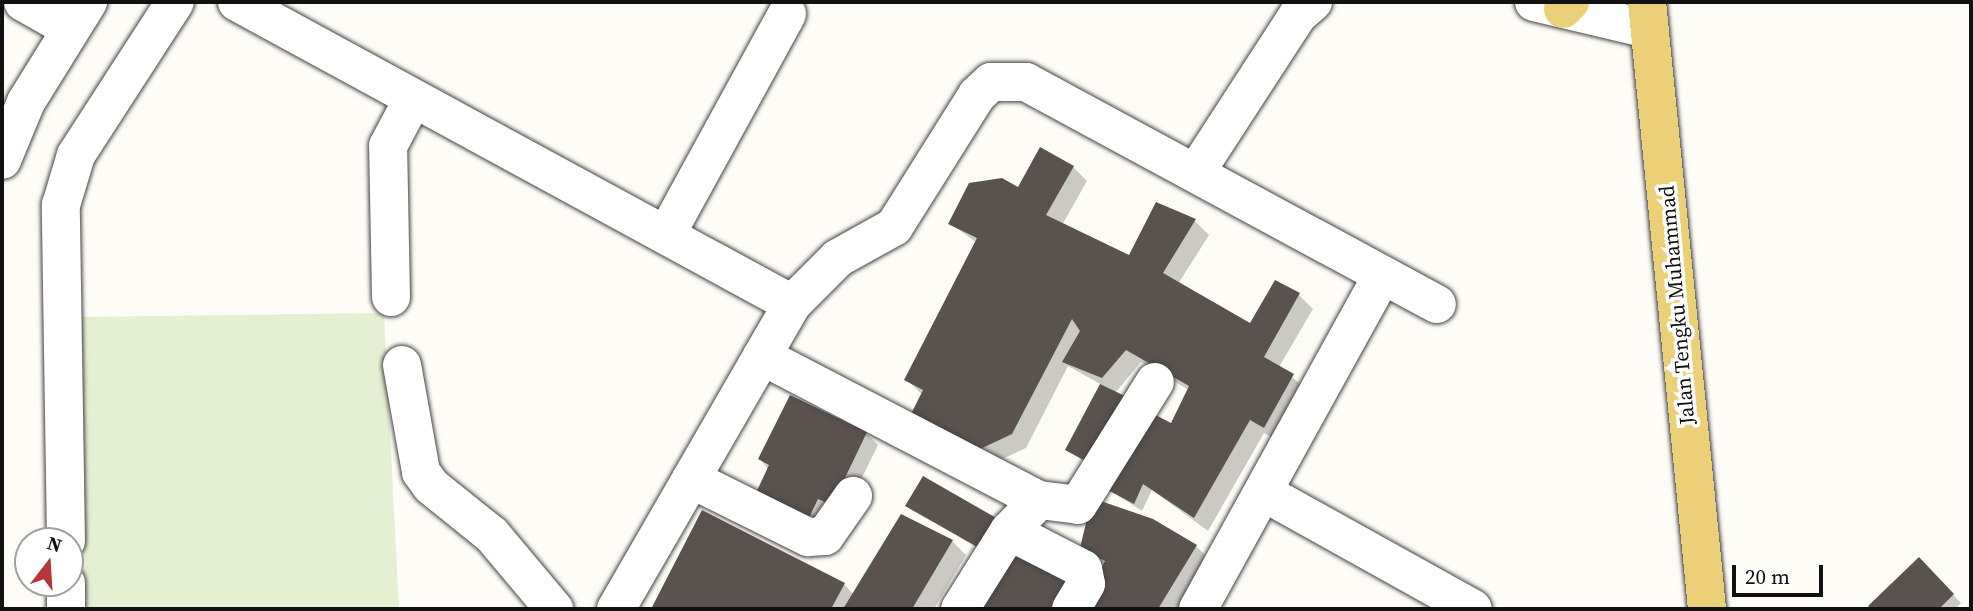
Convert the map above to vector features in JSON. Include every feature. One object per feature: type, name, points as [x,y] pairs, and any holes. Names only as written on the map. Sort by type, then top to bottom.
[{"type":"main road","name":"Jalan Tengku Muhammad","points":[[1648,15],[1707,609]]},
{"type":"street","points":[[2,160],[14,95],[79,16],[23,2]]},
{"type":"street","points":[[66,527],[61,205],[76,155],[176,2]]},
{"type":"street","points":[[237,2],[792,304]]},
{"type":"street","points":[[1196,172],[1298,15],[1313,2]]},
{"type":"street","points":[[1556,4],[1648,15]]},
{"type":"street","points":[[666,235],[787,14]]},
{"type":"street","points":[[616,609],[792,304],[838,258],[894,227],[977,95],[991,82],[1026,82],[1437,304]]},
{"type":"street","points":[[391,296],[388,146],[413,99]]},
{"type":"street","points":[[1199,609],[1382,275]]},
{"type":"street","points":[[762,356],[1039,500],[1078,505],[1155,382]]},
{"type":"street","points":[[402,365],[421,472],[430,486],[492,535],[554,609]]},
{"type":"street","points":[[691,479],[808,537],[825,536],[853,496]]},
{"type":"street","points":[[1263,492],[1473,609]]},
{"type":"street","points":[[960,609],[1009,531],[1039,500]]},
{"type":"street","points":[[1009,531],[1083,569],[1086,584],[1071,609]]},
{"type":"green space","points":[[384,313],[399,609],[83,609],[84,527],[82,527],[78,317]]},
{"type":"building","points":[[1040,147],[1074,166],[1046,215],[1129,255],[1156,202],[1196,219],[1163,273],[1250,323],[1275,280],[1300,293],[1264,357],[1294,374],[1264,428],[1250,420],[1194,518],[1143,484],[1134,504],[1104,488],[1146,410],[1171,423],[1189,386],[1126,350],[1102,378],[1062,362],[1080,331],[1072,319],[1012,434],[978,450],[910,416],[923,390],[904,380],[977,238],[948,224],[969,183],[1002,178],[1018,187]]},
{"type":"building","points":[[1100,384],[1129,398],[1093,465],[1065,450]]},
{"type":"building","points":[[790,395],[867,432],[832,505],[818,499],[807,522],[754,497],[769,465],[758,459]]},
{"type":"building","points":[[923,476],[998,519],[981,549],[905,506]]},
{"type":"building","points":[[1092,498],[1153,519],[1197,545],[1158,609],[1080,609],[1105,561],[1080,548]]},
{"type":"building","points":[[702,510],[845,583],[831,609],[651,609]]},
{"type":"building","points":[[901,514],[953,540],[912,609],[843,609]]},
{"type":"building","points":[[1012,547],[1069,581],[1052,609],[974,609]]},
{"type":"building","points":[[1919,557],[1954,594],[1939,609],[1871,609],[1868,606]]}]
